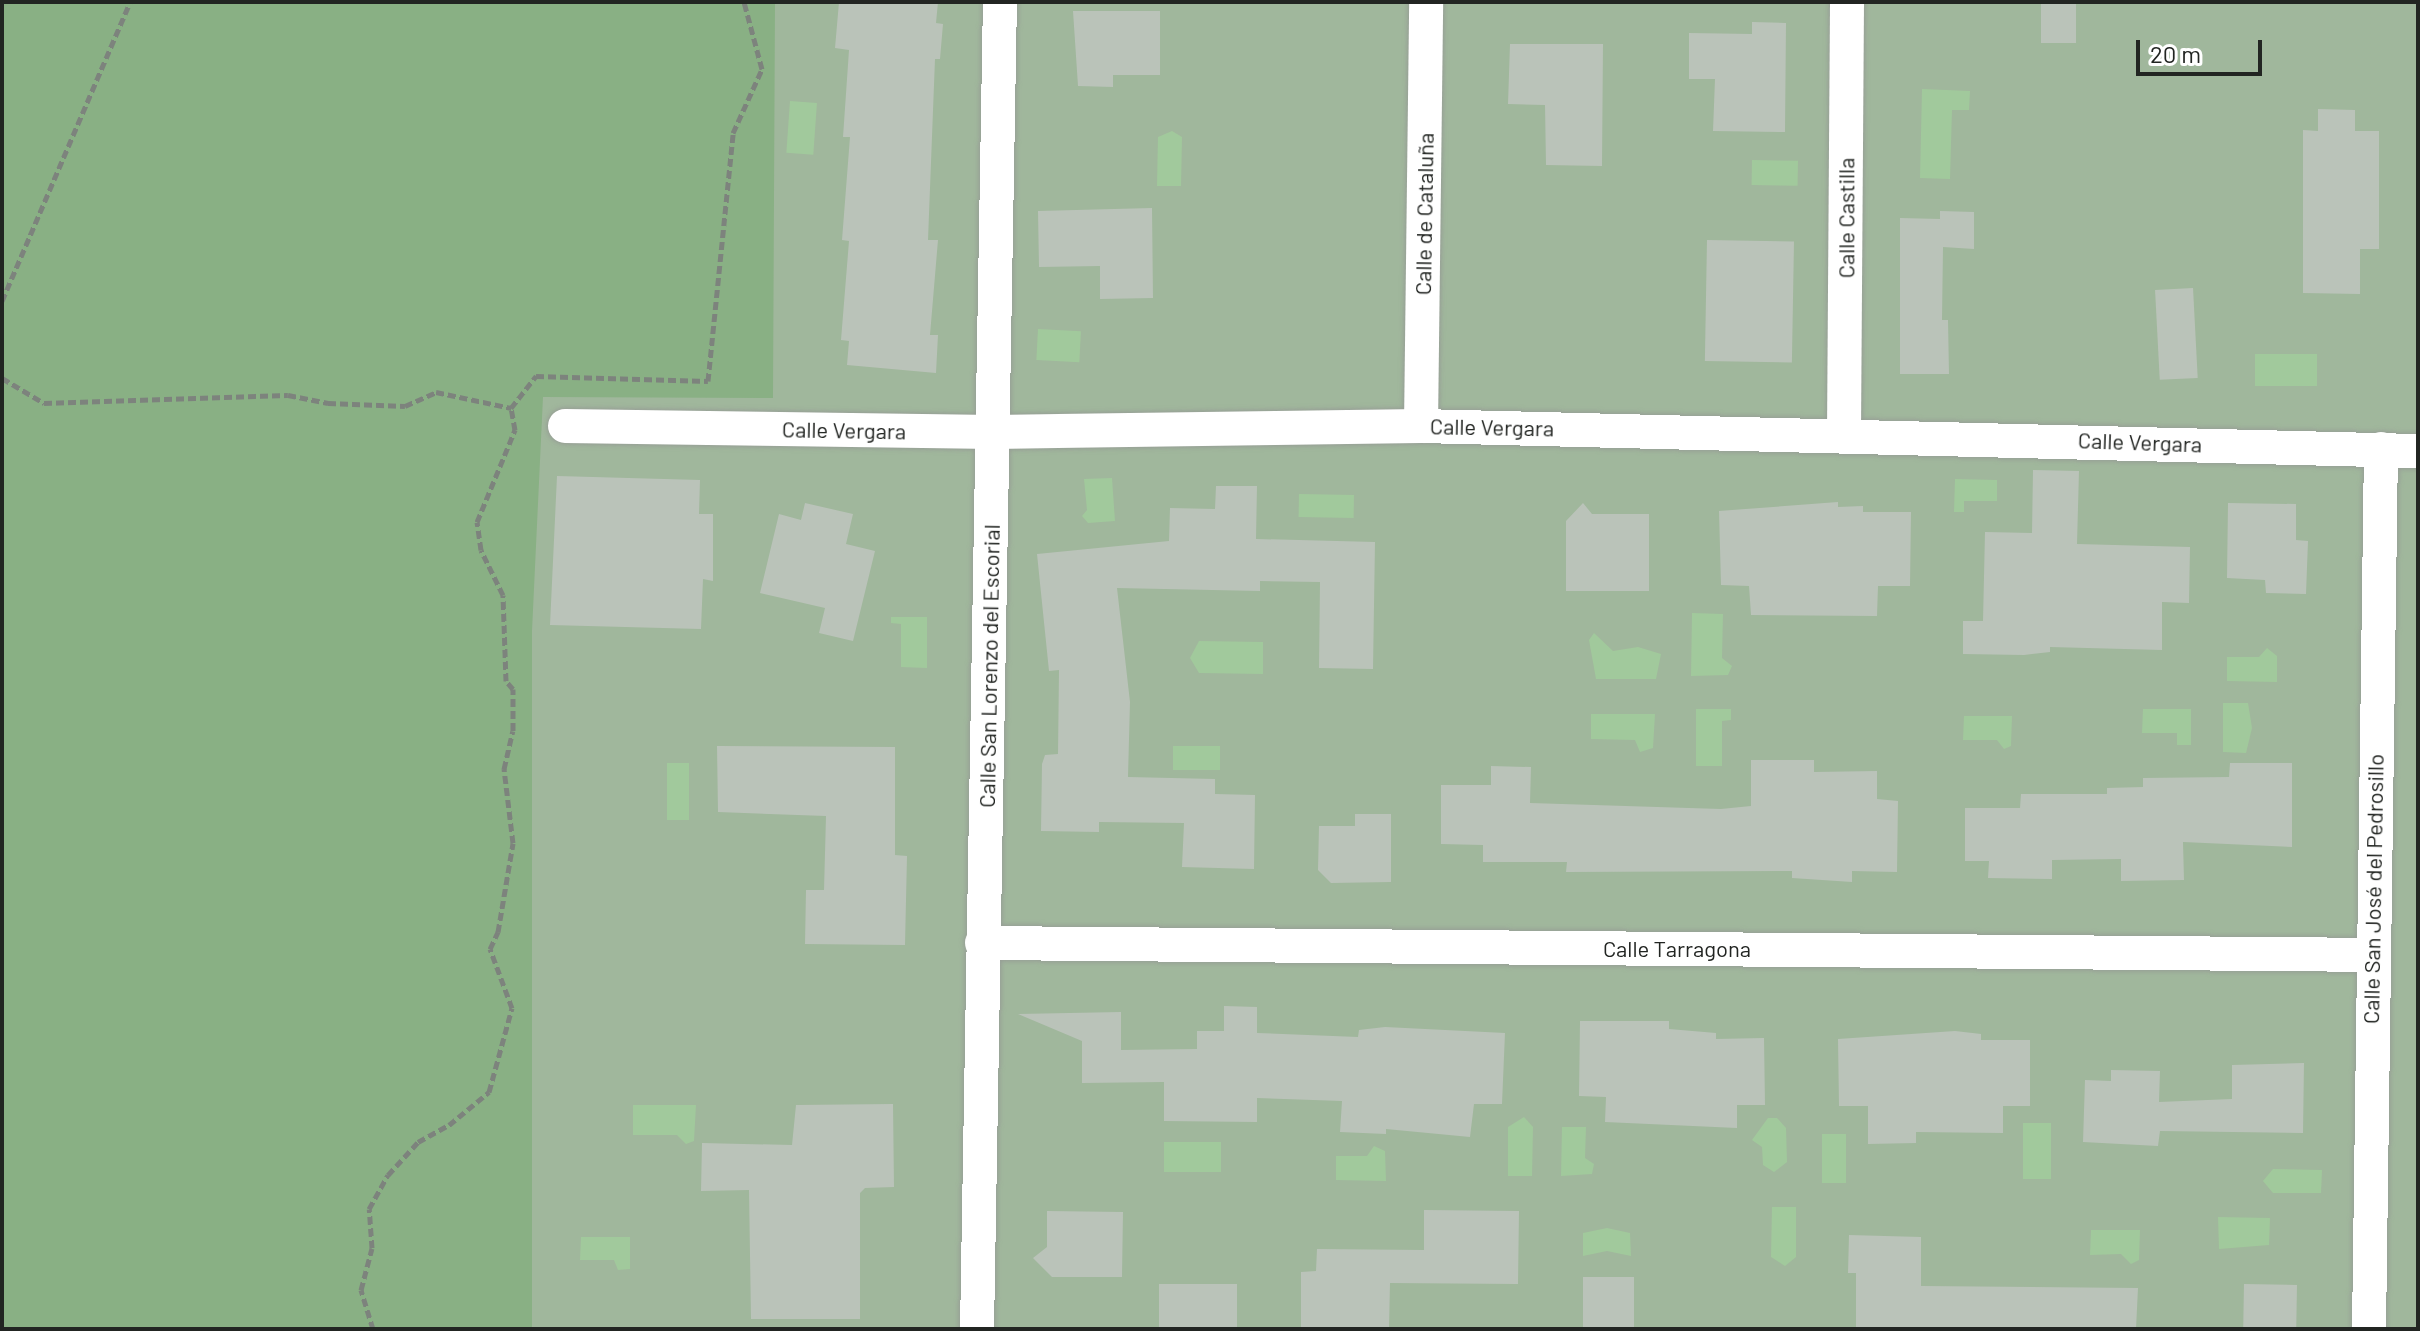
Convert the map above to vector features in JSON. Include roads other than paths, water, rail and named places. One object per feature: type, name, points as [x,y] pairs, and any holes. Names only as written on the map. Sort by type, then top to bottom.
[{"type":"street","name":"Calle San Lorenzo del Escorial","points":[[977,1329],[1000,2]]},
{"type":"street","name":"Calle de Cataluña","points":[[1421,426],[1426,2]]},
{"type":"street","name":"Calle Castilla","points":[[1844,433],[1847,2]]},
{"type":"street","name":"Calle Vergara","points":[[565,426],[994,432],[1421,426],[1844,433],[2418,451]]},
{"type":"street","name":"Calle San José del Pedrosillo","points":[[2369,1329],[2381,449]]},
{"type":"street","name":"Calle Tarragona","points":[[982,943],[2372,955]]}]
